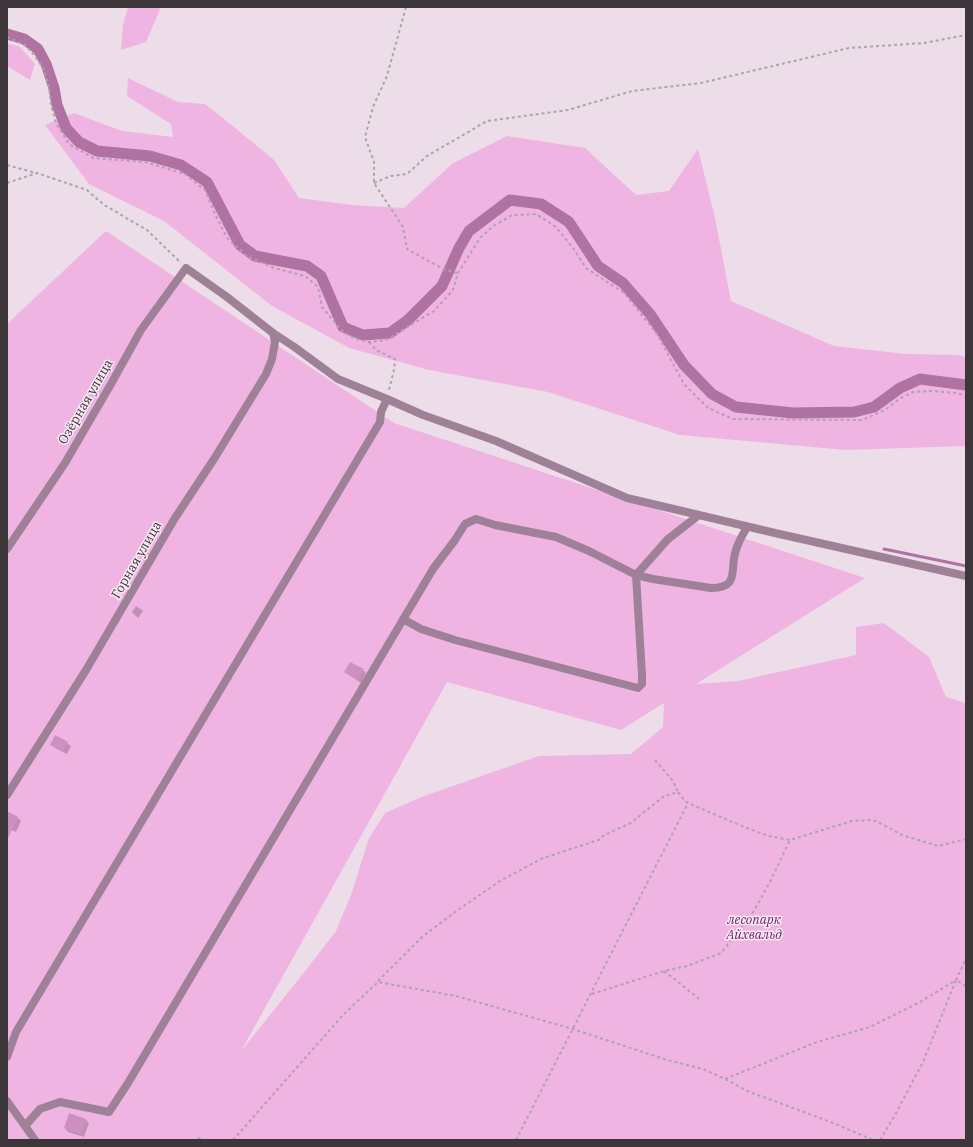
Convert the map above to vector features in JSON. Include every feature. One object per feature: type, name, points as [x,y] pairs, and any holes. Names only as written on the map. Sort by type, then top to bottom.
[{"type":"street","points":[[186,268],[338,379],[423,415],[496,441],[627,498],[747,527],[966,576]]},
{"type":"street","name":"Озёрная улица","points":[[7,549],[64,463],[141,330],[186,268]]},
{"type":"street","name":"Горная улица","points":[[7,794],[86,670],[176,518],[266,374],[272,359],[275,342],[273,333]]},
{"type":"street","points":[[7,1056],[16,1032],[380,422],[381,412],[387,399]]},
{"type":"street","points":[[403,619],[421,629],[455,640],[638,688],[642,684],[642,675],[636,575],[668,539],[699,515]]},
{"type":"street","points":[[25,1126],[40,1109],[60,1102],[109,1112],[128,1083],[433,569],[465,524],[476,519],[495,525],[556,537],[589,551],[636,575],[711,588],[720,588],[728,585],[733,577],[736,549],[747,527]]},
{"type":"street","points":[[7,1101],[35,1140]]},
{"type":"path","points":[[406,7],[388,76],[373,107],[366,137],[374,162],[374,183],[403,227],[407,249],[443,269],[458,273]]},
{"type":"path","points":[[374,183],[391,176],[407,174],[427,156],[487,121],[568,110],[632,91],[701,83],[849,48],[924,43],[966,35]]},
{"type":"path","points":[[7,37],[25,45],[35,56],[44,70],[56,123],[69,144],[93,158],[145,162],[185,174],[205,190],[227,238],[247,256],[274,268],[305,276],[318,287],[322,307],[343,332],[356,339],[369,342],[386,340],[434,311],[452,290],[458,273],[480,238],[492,227],[512,215],[536,214],[556,227],[573,248],[586,268],[624,293],[657,334],[684,384],[708,408],[733,419],[862,420],[885,410],[913,392],[931,391],[957,393],[966,396]]},
{"type":"path","points":[[7,165],[37,173],[87,190],[104,205],[147,230],[186,268]]},
{"type":"path","points":[[7,183],[37,173]]},
{"type":"path","points":[[369,342],[376,350],[395,360],[387,399]]},
{"type":"path","points":[[655,760],[673,781],[678,792],[688,803],[769,836],[790,840],[852,821],[868,820],[876,821],[902,835],[938,846],[966,838]]},
{"type":"path","points":[[233,1140],[344,1014],[422,937],[500,881],[541,859],[601,839],[604,835],[631,822],[664,796],[678,792]]},
{"type":"path","points":[[516,1140],[688,803]]},
{"type":"path","points":[[591,994],[664,971],[687,966],[721,953],[754,911],[790,840]]},
{"type":"path","points":[[880,1140],[923,1062],[966,959]]},
{"type":"path","points":[[664,971],[702,1001]]},
{"type":"path","points":[[956,980],[966,986]]},
{"type":"path","points":[[725,1079],[817,1042],[870,1027],[920,1002],[956,980]]},
{"type":"path","points":[[378,982],[456,996],[573,1029],[667,1060],[703,1069],[747,1091],[831,1122],[872,1140]]},
{"type":"path","points":[[198,1138],[202,1140]]},
{"type":"green space","points":[[128,7],[161,7],[146,42],[121,50],[123,25]]},
{"type":"green space","points":[[7,43],[20,47],[35,64],[30,80],[7,66]]},
{"type":"green space","points":[[128,78],[178,102],[205,104],[274,160],[299,198],[352,205],[404,208],[453,163],[507,136],[585,148],[636,195],[669,191],[698,149],[715,218],[731,301],[834,346],[907,354],[958,355],[966,357],[966,446],[845,450],[680,435],[548,392],[429,370],[349,348],[272,306],[164,221],[89,184],[45,125],[74,113],[122,131],[173,137],[171,124],[127,96]]},
{"type":"green space","name":"лесопарк Айхвальд","points":[[106,231],[394,423],[865,578],[696,684],[738,681],[856,655],[856,627],[884,623],[929,657],[946,697],[966,703],[966,1140],[7,1140],[7,324]],"holes":[[[447,682],[621,730],[664,703],[663,727],[631,754],[539,756],[424,796],[385,813],[369,838],[351,895],[336,931],[241,1051]]]},
{"type":"building","points":[[350,662],[364,669],[357,680],[344,672]]},
{"type":"building","points":[[55,735],[68,742],[63,751],[50,745]]},
{"type":"building","points":[[7,811],[18,817],[7,840]]},
{"type":"building","points":[[69,1113],[86,1119],[80,1134],[64,1128]]},
{"type":"waterway","points":[[7,34],[24,39],[38,49],[46,64],[54,88],[57,105],[66,128],[79,142],[97,151],[150,156],[181,165],[207,182],[240,245],[255,256],[307,266],[321,276],[343,327],[363,335],[390,333],[408,320],[442,286],[459,248],[469,231],[510,200],[541,204],[569,222],[598,266],[623,283],[650,314],[684,365],[712,394],[736,407],[793,413],[854,412],[874,407],[900,388],[920,379],[966,385]]},
{"type":"waterway","points":[[884,549],[966,566]]}]
